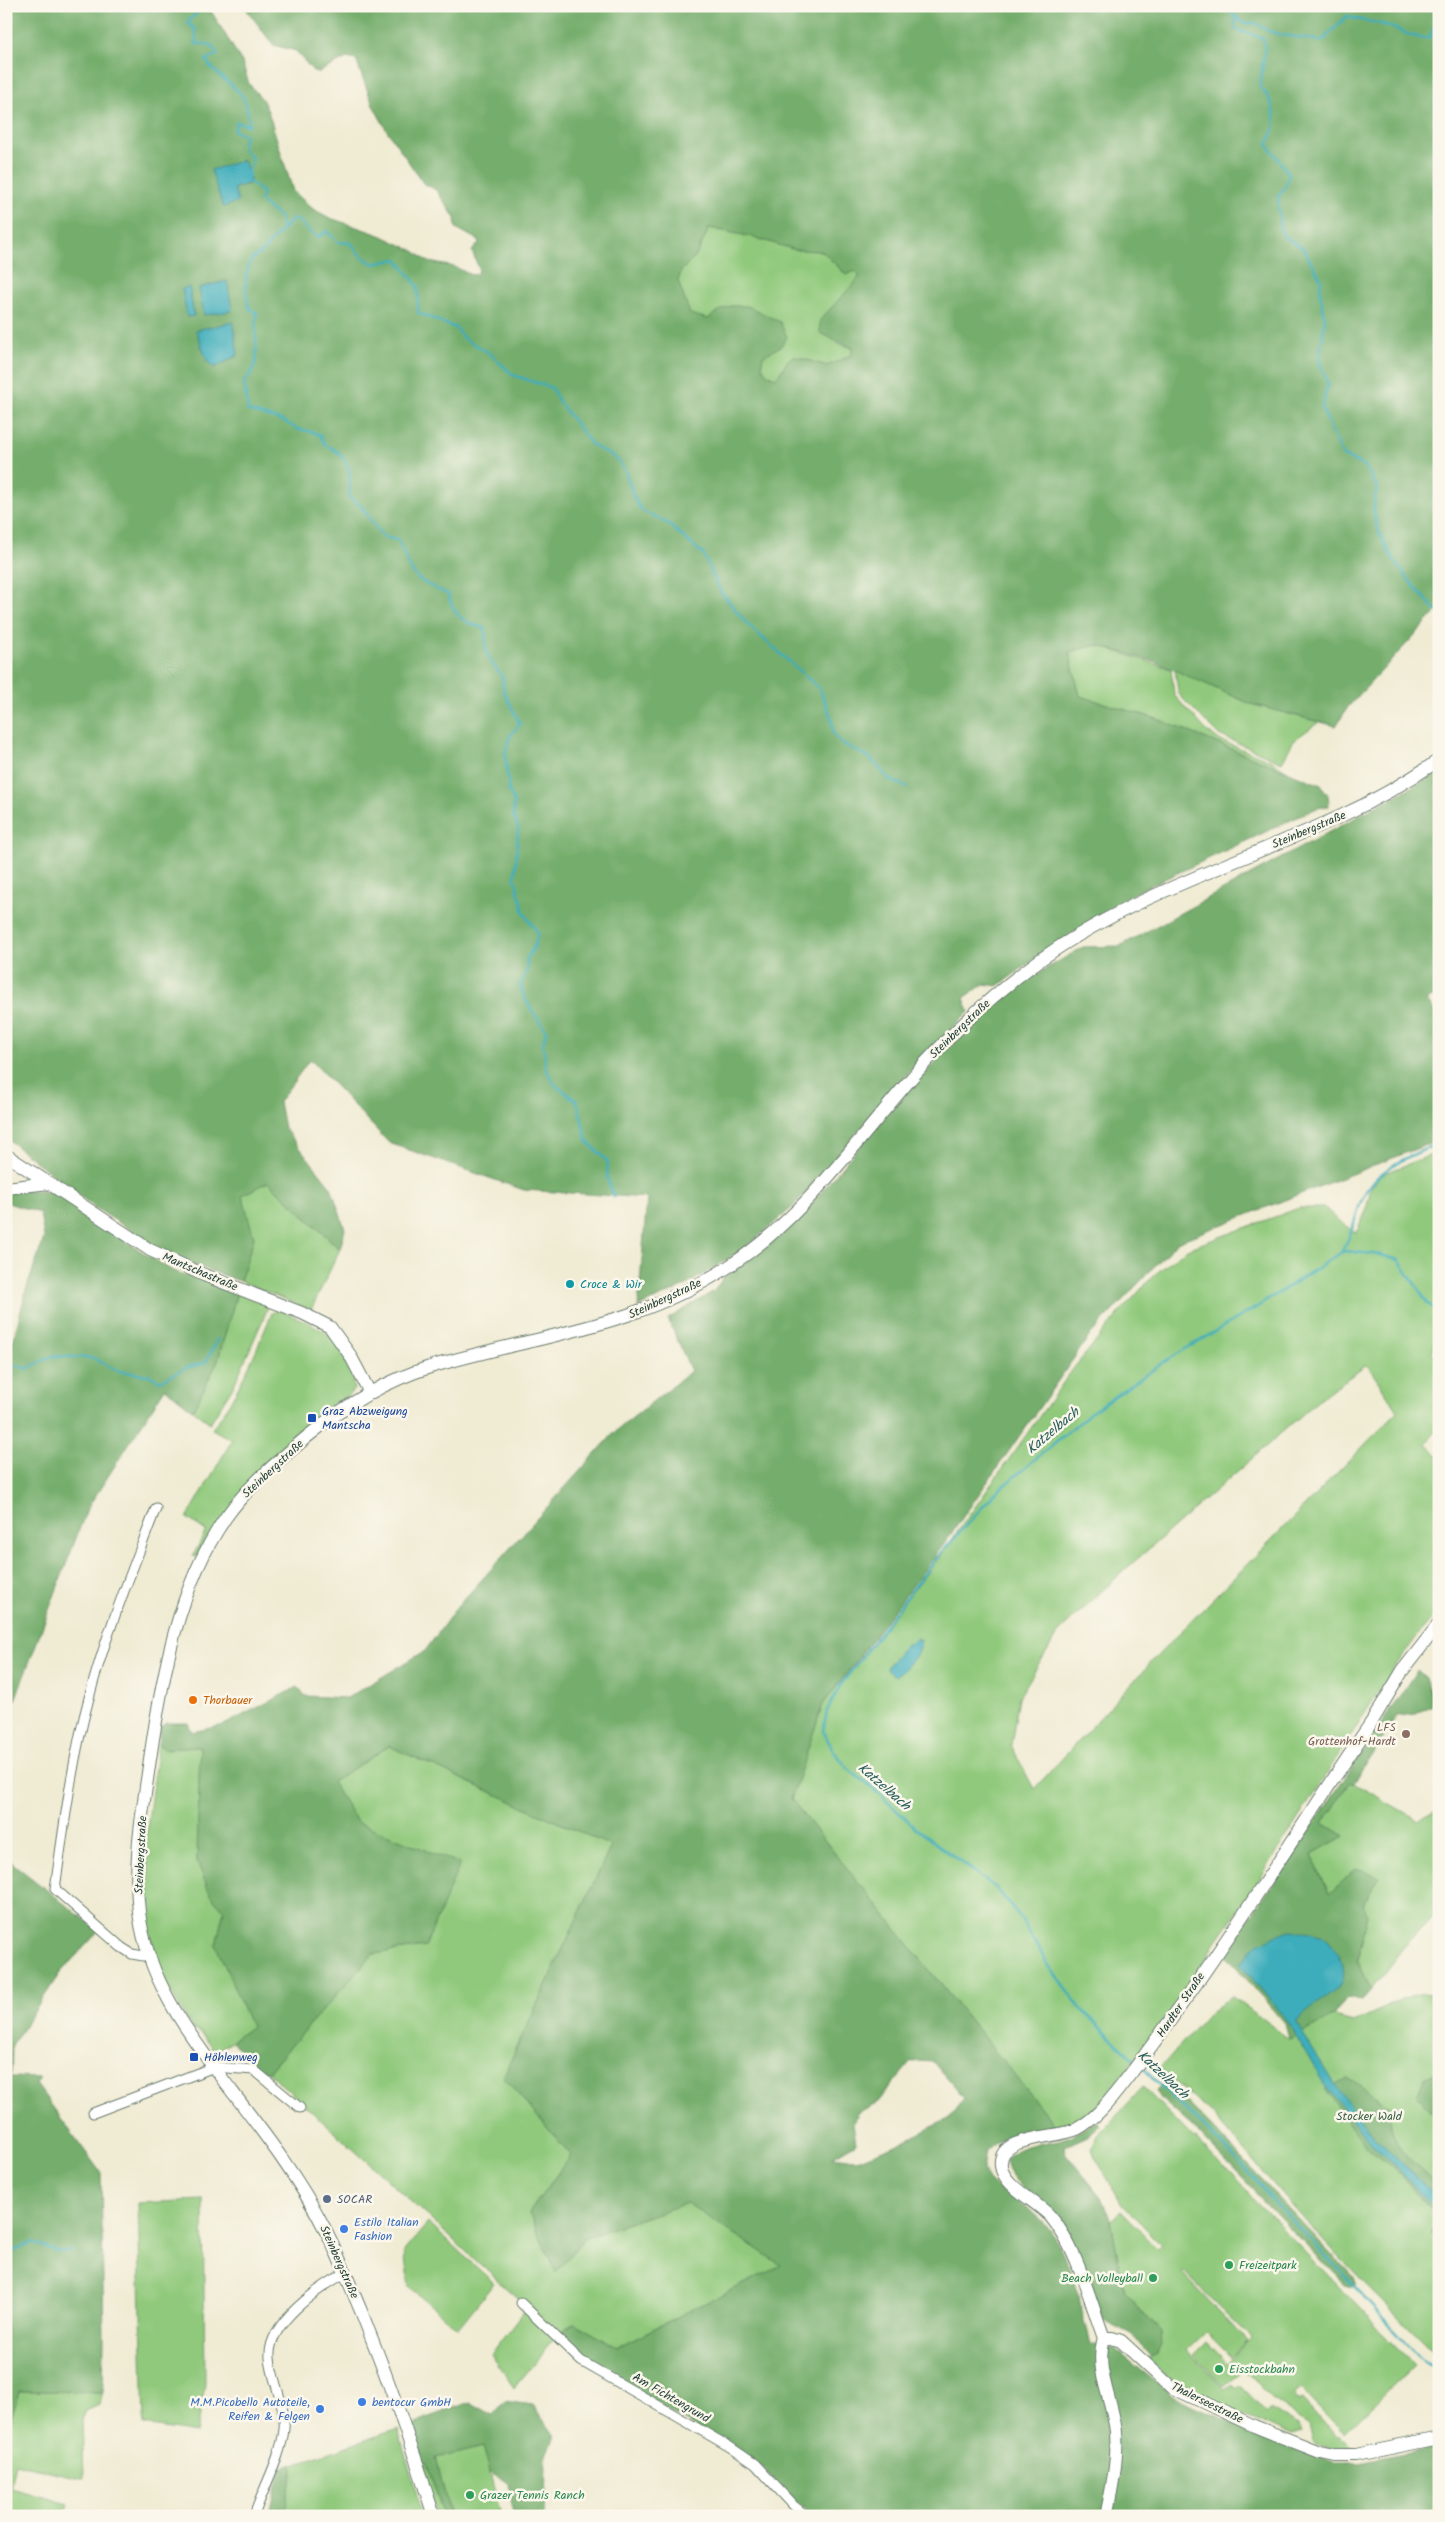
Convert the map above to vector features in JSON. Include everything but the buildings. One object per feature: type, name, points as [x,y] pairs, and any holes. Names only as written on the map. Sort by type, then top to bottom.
[{"type":"main road","name":"Steinbergstraße","points":[[434,2516],[401,2411],[324,2226],[292,2176],[181,2022],[161,1987],[149,1957],[138,1910],[139,1838],[164,1684],[191,1583],[219,1528],[253,1485],[319,1427],[386,1383],[429,1367],[598,1326],[642,1312],[685,1293],[730,1266],[770,1237],[802,1206],[925,1062],[978,1010],[1031,967],[1124,908],[1342,816],[1407,782],[1439,760]]},
{"type":"main road","name":"Mantschastraße","points":[[6,1155],[150,1250],[204,1275],[302,1313],[330,1327],[350,1355],[370,1393]]},
{"type":"main road","points":[[6,1188],[49,1184]]},
{"type":"main road","name":"Hardter Straße","points":[[1104,2338],[1064,2237],[1050,2216],[1007,2180],[1001,2166],[1003,2154],[1011,2145],[1071,2131],[1088,2121],[1109,2102],[1144,2056],[1371,1722],[1402,1670],[1439,1624]]},
{"type":"main road","points":[[1104,2338],[1101,2358],[1103,2379],[1116,2432],[1115,2462],[1106,2516]]},
{"type":"main road","name":"Thalerseestraße","points":[[1104,2338],[1121,2341],[1171,2387],[1254,2426],[1320,2452],[1334,2455],[1356,2455],[1439,2438]]},
{"type":"street","points":[[149,1957],[132,1954],[121,1947],[55,1889],[64,1824],[88,1700],[117,1607],[156,1508]]},
{"type":"street","points":[[93,2113],[214,2067],[254,2070],[300,2108]]},
{"type":"street","points":[[254,2516],[280,2447],[284,2428],[270,2357],[273,2340],[283,2324],[306,2300],[345,2273]]},
{"type":"street","name":"Am Fichtengrund","points":[[521,2303],[581,2361],[730,2447],[755,2464],[794,2506],[807,2516]]},
{"type":"green space","points":[[6,6],[208,6],[242,62],[249,84],[262,99],[268,111],[293,191],[313,209],[330,218],[380,235],[414,251],[429,262],[455,267],[471,275],[477,274],[479,269],[472,251],[479,243],[478,240],[456,228],[455,218],[436,190],[423,183],[386,129],[373,105],[356,60],[347,58],[317,73],[313,71],[296,51],[273,45],[244,6],[1439,6],[1439,609],[1348,707],[1336,726],[1251,704],[1156,662],[1097,645],[1069,652],[1080,696],[1157,719],[1321,785],[1328,795],[1329,806],[1317,808],[1128,896],[998,986],[984,984],[964,998],[969,1012],[925,1054],[793,1207],[742,1250],[685,1286],[638,1307],[647,1198],[524,1190],[389,1143],[310,1059],[279,1102],[284,1128],[331,1187],[345,1229],[340,1249],[268,1182],[242,1195],[254,1238],[240,1281],[177,1259],[94,1207],[6,1138]],"holes":[[[243,160],[251,183],[234,188]],[[709,228],[753,237],[796,250],[822,251],[847,275],[855,271],[859,275],[858,279],[820,320],[820,333],[853,348],[851,355],[827,366],[793,356],[775,378],[764,370],[762,360],[763,356],[781,346],[787,337],[780,322],[748,306],[731,306],[717,312],[708,319],[690,314],[678,281],[681,271],[696,256]],[[227,281],[204,315],[199,288]],[[189,288],[194,315],[188,317],[182,289]],[[200,345],[238,355],[214,368]]]},
{"type":"green space","points":[[709,228],[753,237],[796,250],[822,251],[846,275],[855,271],[859,275],[859,279],[851,288],[838,343],[853,348],[851,355],[827,366],[793,356],[775,378],[766,372],[762,364],[763,356],[768,353],[717,312],[708,319],[689,314],[678,281],[681,271],[696,256]]},
{"type":"green space","points":[[1097,645],[1171,669],[1174,695],[1206,730],[1221,741],[1270,760],[1291,773],[1157,719],[1080,696],[1069,652]]},
{"type":"green space","points":[[1175,670],[1251,704],[1319,722],[1294,740],[1282,762],[1219,735],[1181,697],[1178,691]]},
{"type":"green space","points":[[1439,772],[1439,994],[1426,1000],[1439,1017],[1439,1140],[1177,1242],[1090,1335],[942,1547],[823,1704],[791,1799],[1057,2128],[1018,2131],[1010,2134],[985,2152],[983,2169],[987,2178],[1040,2219],[1056,2239],[1074,2283],[1091,2344],[1115,2349],[1172,2395],[1194,2406],[1268,2438],[1333,2462],[1359,2462],[1439,2446],[1439,2516],[813,2516],[792,2500],[764,2469],[584,2360],[557,2334],[574,2323],[617,2347],[781,2265],[687,2203],[584,2238],[556,2273],[529,2213],[571,2155],[503,2077],[611,1846],[389,1746],[332,1782],[357,1822],[460,1864],[425,1947],[373,1954],[268,2072],[255,2068],[232,2041],[251,2027],[216,1945],[224,1910],[211,1896],[197,1861],[200,1747],[164,1749],[158,1744],[161,1727],[166,1723],[188,1723],[192,1732],[224,1725],[297,1687],[306,1696],[347,1698],[425,1651],[457,1607],[616,1431],[691,1371],[668,1319],[714,1291],[723,1278],[760,1252],[801,1216],[888,1112],[971,1025],[1012,989],[1083,947],[1120,946]],"holes":[[[918,2061],[933,2062],[964,2098],[948,2119],[898,2144],[857,2160],[832,2157],[856,2143],[853,2123],[859,2112],[878,2102],[910,2063]]]},
{"type":"green space","points":[[1439,1152],[1439,1338],[1432,1352],[1439,1362],[1439,1428],[1426,1443],[1439,1457],[1439,1611],[1421,1631],[1391,1672],[1263,1874],[1215,1943],[1187,1990],[1115,2086],[1091,2113],[1057,2128],[791,1799],[823,1704],[941,1555],[1073,1369],[1154,1275],[1187,1249],[1299,1208],[1325,1208],[1356,1233],[1366,1211],[1371,1187],[1380,1175]],"holes":[[[1367,1365],[1398,1411],[1157,1656],[1034,1789],[1011,1745],[1019,1697],[1058,1633],[1119,1575],[1328,1392]]]},
{"type":"green space","points":[[268,1182],[340,1249],[311,1310],[240,1281],[254,1238],[242,1195]]},
{"type":"green space","points":[[15,1189],[60,1193],[104,1228],[173,1271],[237,1292],[217,1363],[193,1410],[165,1388],[87,1509],[6,1724],[6,1354],[10,1354],[26,1290],[44,1238],[40,1213],[8,1203],[6,1193]]},
{"type":"green space","points":[[237,1292],[267,1306],[267,1310],[234,1385],[210,1423],[193,1410],[217,1363]]},
{"type":"green space","points":[[279,1310],[307,1322],[330,1336],[346,1357],[354,1389],[346,1398],[329,1406],[310,1421],[197,1557],[193,1556],[206,1531],[187,1518],[232,1440],[212,1429],[222,1416],[253,1358],[272,1313]]},
{"type":"green space","points":[[1417,1670],[1426,1678],[1434,1704],[1416,1714],[1397,1716],[1353,1784],[1349,1782],[1323,1823],[1344,1836],[1312,1854],[1329,1894],[1356,1869],[1380,1877],[1362,1905],[1368,1915],[1357,1962],[1371,1990],[1362,2000],[1347,1997],[1333,2017],[1302,2033],[1296,2022],[1314,2004],[1240,1964],[1288,2022],[1295,2036],[1289,2039],[1285,2024],[1226,1955],[1226,1947],[1239,1933],[1292,1857]]},
{"type":"green space","points":[[158,1744],[165,1749],[200,1747],[197,1861],[211,1896],[224,1910],[216,1945],[252,2027],[215,2052],[203,2035],[193,2029],[162,1978],[146,1918],[145,1845]]},
{"type":"green space","points":[[389,1746],[611,1846],[503,2077],[571,2155],[529,2213],[556,2272],[584,2238],[687,2203],[782,2265],[617,2347],[574,2323],[557,2334],[268,2072],[373,1954],[425,1947],[459,1864],[357,1822],[332,1782]]},
{"type":"green space","points":[[1350,1781],[1418,1820],[1439,1809],[1439,1910],[1402,1949],[1371,1990],[1357,1962],[1368,1915],[1362,1905],[1356,1869],[1329,1894],[1312,1854],[1344,1836],[1323,1823]]},
{"type":"green space","points":[[6,1858],[99,1931],[60,1973],[12,2045],[11,2077],[41,2078],[36,2084],[101,2173],[104,2339],[103,2392],[19,2391],[6,2437]]},
{"type":"green space","points":[[1422,1994],[1439,1996],[1439,2071],[1425,2078],[1417,2095],[1439,2121],[1439,2187],[1397,2144],[1390,2122],[1388,2106],[1364,2143],[1402,2176],[1437,2215],[1431,2235],[1439,2241],[1439,2353],[1426,2344],[1358,2277],[1301,2216],[1214,2116],[1159,2069],[1208,2014],[1232,1996],[1289,2039],[1333,2017],[1354,2022],[1404,1999]]},
{"type":"green space","name":"Stocker Wald","points":[[1439,2071],[1439,2121],[1417,2095],[1425,2078]]},
{"type":"green space","name":"Stocker Wald","points":[[1348,2077],[1389,2106],[1390,2122],[1398,2144],[1404,2153],[1439,2187],[1439,2241],[1431,2235],[1437,2214],[1402,2176],[1364,2144],[1325,2089]]},
{"type":"green space","points":[[1163,2083],[1172,2087],[1207,2122],[1354,2278],[1356,2284],[1353,2287],[1345,2285],[1198,2132],[1161,2099],[1156,2090]]},
{"type":"green space","name":"Freizeitpark","points":[[1143,2087],[1194,2139],[1196,2138],[1414,2365],[1344,2433],[1301,2389],[1293,2396],[1297,2401],[1303,2399],[1337,2436],[1340,2436],[1351,2447],[1351,2450],[1346,2451],[1316,2445],[1313,2442],[1309,2425],[1276,2402],[1243,2369],[1223,2386],[1194,2355],[1207,2342],[1227,2363],[1251,2338],[1183,2272],[1182,2274],[1247,2341],[1231,2357],[1206,2332],[1187,2350],[1224,2389],[1231,2384],[1235,2388],[1239,2384],[1266,2412],[1269,2408],[1298,2425],[1301,2433],[1292,2436],[1174,2383],[1147,2359],[1158,2354],[1161,2332],[1124,2292],[1111,2220],[1121,2211],[1157,2248],[1161,2244],[1122,2204],[1094,2155],[1092,2147],[1098,2136]]},
{"type":"green space","points":[[1097,2121],[1101,2125],[1090,2135],[1065,2146],[1066,2154],[1101,2197],[1111,2220],[1124,2292],[1161,2332],[1162,2345],[1158,2354],[1152,2357],[1131,2334],[1103,2320],[1073,2248],[1008,2171],[1005,2162],[1016,2150],[1065,2138]]},
{"type":"green space","points":[[203,2200],[205,2384],[197,2433],[144,2425],[138,2203]]},
{"type":"green space","points":[[428,2223],[494,2283],[458,2328],[409,2287],[404,2251]]},
{"type":"green space","points":[[525,2310],[554,2339],[514,2388],[491,2354]]},
{"type":"green space","points":[[19,2391],[103,2392],[99,2405],[86,2411],[82,2420],[84,2479],[15,2463],[10,2488],[69,2504],[65,2516],[6,2516],[6,2437]]},
{"type":"green space","points":[[505,2401],[533,2405],[555,2437],[546,2457],[545,2516],[513,2516],[509,2483],[490,2473],[483,2446],[436,2458],[450,2516],[444,2516],[427,2464],[421,2461],[411,2429],[421,2420],[470,2402],[493,2415]]},
{"type":"green space","points":[[398,2429],[423,2516],[284,2516],[294,2464]]},
{"type":"green space","name":"Grazer Tennis Ranch","points":[[483,2446],[501,2516],[450,2516],[436,2458]]},
{"type":"green space","points":[[421,2461],[427,2464],[444,2516],[437,2516]]},
{"type":"green space","points":[[294,2464],[284,2516],[269,2516],[281,2468]]},
{"type":"water","points":[[244,160],[251,183],[234,188],[238,202],[223,207],[211,170]]},
{"type":"water","points":[[227,281],[232,311],[204,315],[199,288]]},
{"type":"water","points":[[189,287],[194,316],[187,317],[182,289]]},
{"type":"water","points":[[233,322],[238,355],[214,368],[207,361],[196,330]]},
{"type":"water","points":[[917,1638],[921,1640],[918,1651],[908,1665],[895,1676],[887,1670],[888,1666],[906,1644],[912,1643]]},
{"type":"water","points":[[1290,1931],[1321,1935],[1329,1941],[1342,1961],[1344,1976],[1338,1988],[1305,2012],[1296,2022],[1332,2081],[1375,2137],[1439,2199],[1439,2211],[1371,2142],[1325,2086],[1288,2022],[1240,1964],[1258,1943]]},
{"type":"waterway","points":[[195,6],[197,13],[187,22],[196,30],[196,44],[209,44],[218,54],[206,60],[212,69],[233,86],[245,100],[249,125],[236,122],[234,131],[245,135],[242,148],[253,159],[248,171],[249,176]]},
{"type":"waterway","points":[[1223,6],[1243,23],[1256,23],[1268,31],[1282,35],[1322,41],[1347,16],[1384,25],[1422,38],[1429,38],[1433,29],[1439,28]]},
{"type":"waterway","points":[[1235,18],[1235,29],[1263,38],[1265,47],[1260,87],[1269,99],[1274,114],[1274,129],[1267,144],[1289,174],[1285,187],[1278,197],[1280,227],[1284,237],[1303,248],[1321,279],[1320,293],[1325,319],[1319,360],[1328,384],[1322,409],[1343,456],[1365,466],[1378,488],[1374,504],[1376,521],[1391,555],[1415,588],[1439,613]]},
{"type":"waterway","points":[[250,182],[263,193],[260,201],[281,218],[283,229],[261,253],[252,259],[247,270],[246,290],[248,303],[250,309],[257,313],[256,357],[251,374],[244,382],[248,411],[283,421],[297,429],[320,435],[325,445],[340,454],[348,466],[350,480],[349,497],[361,506],[383,537],[398,540],[407,562],[415,575],[426,584],[448,594],[456,613],[465,621],[485,628],[486,651],[491,662],[502,676],[504,692],[520,724],[510,736],[505,753],[509,791],[514,802],[513,815],[518,828],[515,878],[524,913],[538,933],[534,947],[527,958],[527,970],[520,985],[526,1001],[546,1031],[543,1044],[547,1071],[555,1085],[577,1101],[587,1141],[608,1162],[607,1178],[614,1197]]},
{"type":"waterway","points":[[284,228],[294,218],[319,237],[327,231],[337,242],[351,243],[360,255],[373,264],[397,259],[418,287],[418,313],[456,328],[463,338],[488,352],[513,375],[552,388],[559,402],[592,445],[616,458],[625,470],[634,498],[641,510],[667,523],[703,554],[721,592],[747,624],[820,689],[832,720],[833,733],[841,743],[870,758],[890,780],[907,787]]},
{"type":"waterway","name":"Katzelbach","points":[[1135,2061],[1082,2010],[1049,1966],[1017,1913],[996,1888],[917,1829],[868,1784],[850,1771],[833,1750],[823,1731],[827,1711],[840,1686],[934,1561],[995,1493],[1090,1413],[1170,1358],[1257,1307],[1339,1254],[1350,1234],[1363,1197],[1376,1178],[1395,1164],[1439,1143]]},
{"type":"waterway","points":[[1340,1253],[1345,1251],[1381,1255],[1399,1260],[1428,1304],[1435,1309]]},
{"type":"waterway","points":[[6,1371],[16,1365],[27,1369],[52,1356],[93,1358],[118,1371],[149,1375],[160,1381],[188,1367],[205,1363],[218,1339]]},
{"type":"waterway","name":"Katzelbach","points":[[1141,2066],[1228,2151],[1422,2359],[1439,2370]]},
{"type":"waterway","points":[[6,2254],[32,2243],[58,2252],[72,2251]]},
{"type":"place","name":"Croce & Wir","points":[[570,1284]]},
{"type":"place","name":"Graz Abzweigung Mantscha","points":[[312,1418]]},
{"type":"place","name":"Thorbauer","points":[[193,1700]]},
{"type":"place","name":"LFS Grottenhof-Hardt","points":[[1406,1734]]},
{"type":"place","name":"Höhlenweg","points":[[194,2057]]},
{"type":"place","name":"SOCAR","points":[[327,2199]]},
{"type":"place","name":"Estilo Italian Fashion","points":[[344,2229]]},
{"type":"place","name":"Freizeitpark","points":[[1229,2265]]},
{"type":"place","name":"Beach Volleyball","points":[[1153,2278]]},
{"type":"place","name":"Eisstockbahn","points":[[1219,2369]]},
{"type":"place","name":"bentocur GmbH","points":[[362,2402]]},
{"type":"place","name":"M.M.Picobello Autoteile, Reifen & Felgen","points":[[320,2409]]},
{"type":"place","name":"Grazer Tennis Ranch","points":[[470,2495]]}]
